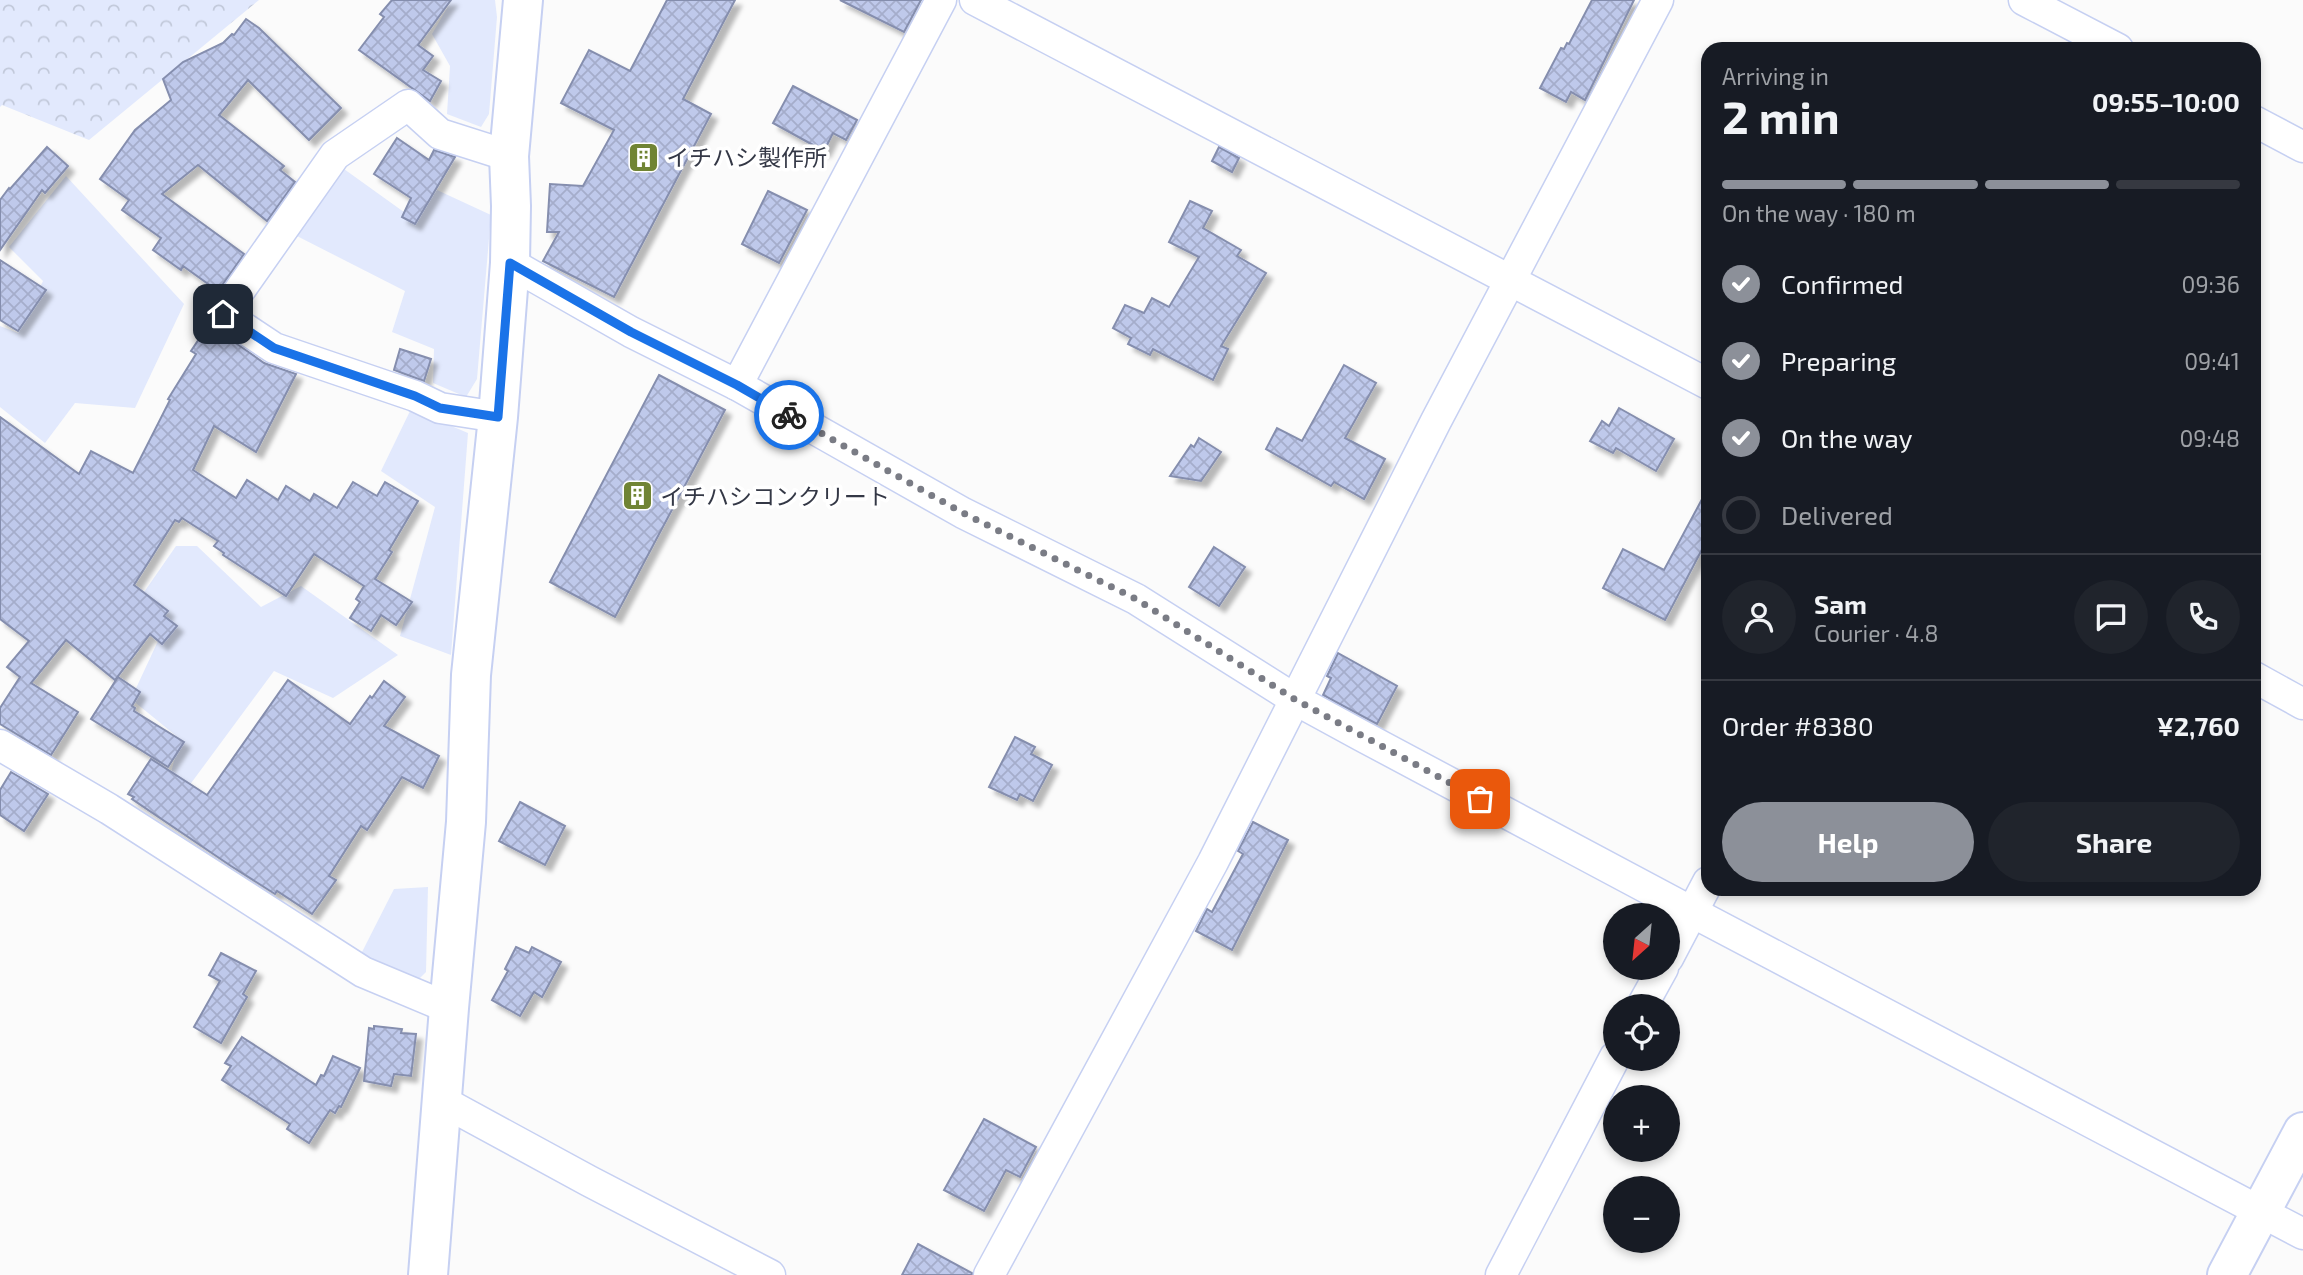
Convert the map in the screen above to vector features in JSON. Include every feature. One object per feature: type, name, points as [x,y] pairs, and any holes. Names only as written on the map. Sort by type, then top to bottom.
[{"type":"street","points":[[428,1275],[466,822],[471,676],[498,417],[510,263],[509,156],[523,0]]},
{"type":"street","points":[[737,385],[941,0]]},
{"type":"street","points":[[975,0],[1701,380]]},
{"type":"street","points":[[989,1275],[1213,862],[1425,444],[1658,0]]},
{"type":"street","points":[[2024,0],[2105,42]]},
{"type":"street","points":[[498,417],[440,408],[415,396],[274,348],[223,314],[335,155],[408,105],[440,134],[509,156]]},
{"type":"street","points":[[2261,125],[2303,147]]},
{"type":"street","points":[[510,263],[631,332],[737,385],[963,513],[1136,599],[1296,700],[2303,1234]]},
{"type":"street","points":[[2261,681],[2303,704]]},
{"type":"street","points":[[0,747],[108,809],[363,972],[449,1008]]},
{"type":"street","points":[[1680,935],[1701,895]]},
{"type":"street","points":[[1501,1275],[1607,1071]]},
{"type":"street","points":[[442,1101],[770,1275]]},
{"type":"street","points":[[2227,1275],[2303,1132]]},
{"type":"green space","points":[[0,0],[259,0],[89,140],[2,105],[0,107]]},
{"type":"green space","points":[[452,0],[495,0],[497,17],[489,114],[481,127],[447,114],[450,66],[432,34]]},
{"type":"green space","points":[[337,164],[415,220],[437,190],[491,215],[477,379],[466,397],[433,383],[434,349],[392,332],[405,291],[291,233]]},
{"type":"green space","points":[[66,176],[184,304],[135,408],[75,403],[45,443],[0,407],[0,326],[18,333],[43,281],[9,247]]},
{"type":"green space","points":[[411,409],[468,433],[451,655],[400,636],[435,507],[381,471]]},
{"type":"green space","points":[[176,546],[197,546],[261,607],[301,586],[398,655],[333,698],[274,671],[186,790],[169,780],[180,739],[131,699],[165,626],[142,595]]},
{"type":"green space","points":[[428,887],[426,972],[414,984],[361,954],[394,889]]},
{"type":"building","points":[[392,0],[451,0],[418,45],[433,56],[423,70],[441,81],[430,101],[359,50],[384,17],[380,14]]},
{"type":"building","name":"イチハシ製作所","points":[[667,0],[735,0],[683,99],[711,114],[614,297],[543,261],[559,232],[547,232],[550,184],[583,186],[614,130],[561,103],[589,50],[630,71]]},
{"type":"building","points":[[840,0],[921,0],[904,32]]},
{"type":"building","points":[[1592,0],[1634,0],[1585,100],[1571,92],[1566,102],[1540,88],[1561,48],[1564,49],[1567,43],[1569,44]]},
{"type":"building","points":[[246,19],[259,28],[341,108],[309,140],[248,80],[219,115],[284,166],[280,170],[295,182],[267,221],[198,165],[162,194],[244,254],[218,291],[183,266],[181,270],[153,250],[161,238],[122,210],[129,200],[100,179],[135,130],[171,100],[163,79],[183,62],[223,43],[234,35]]},
{"type":"building","points":[[793,86],[857,120],[846,140],[833,133],[824,151],[773,123]]},
{"type":"building","points":[[397,138],[429,160],[434,150],[455,157],[415,224],[402,217],[411,198],[374,174]]},
{"type":"building","points":[[47,147],[68,166],[45,193],[42,190],[0,250],[0,200]]},
{"type":"building","points":[[1219,147],[1239,158],[1232,172],[1212,161]]},
{"type":"building","points":[[768,191],[807,210],[779,263],[742,244]]},
{"type":"building","points":[[1190,201],[1212,211],[1203,228],[1241,250],[1237,256],[1266,273],[1221,346],[1228,349],[1213,380],[1153,349],[1150,355],[1128,344],[1131,338],[1113,328],[1125,305],[1144,313],[1152,298],[1169,307],[1199,257],[1169,242]]},
{"type":"building","points":[[0,260],[46,290],[18,331],[0,320]]},
{"type":"building","points":[[209,324],[264,363],[296,374],[256,452],[214,426],[193,470],[236,498],[247,480],[278,500],[286,486],[310,501],[314,494],[337,508],[353,482],[377,496],[385,482],[418,501],[375,579],[412,602],[396,625],[381,615],[371,631],[350,618],[360,602],[356,599],[364,586],[314,554],[286,596],[223,555],[224,553],[214,546],[218,541],[182,518],[179,522],[175,520],[134,585],[168,611],[164,616],[177,626],[162,644],[150,634],[115,680],[66,640],[31,683],[78,712],[51,755],[0,724],[0,708],[20,677],[7,667],[29,641],[0,619],[0,417],[79,474],[91,451],[133,473],[170,400],[168,399],[196,354],[191,351]]},
{"type":"building","points":[[400,349],[431,359],[424,381],[394,370]]},
{"type":"building","points":[[1344,365],[1376,383],[1345,438],[1385,459],[1364,499],[1334,482],[1331,486],[1266,449],[1277,428],[1302,441]]},
{"type":"building","name":"イチハシコンクリート","points":[[659,375],[725,410],[615,617],[550,582]]},
{"type":"building","points":[[1619,408],[1674,439],[1656,471],[1616,448],[1613,453],[1590,441],[1602,421],[1609,426]]},
{"type":"building","points":[[1199,438],[1221,452],[1201,481],[1170,476],[1191,445],[1194,447]]},
{"type":"building","points":[[1701,501],[1701,551],[1665,620],[1603,588],[1623,549],[1664,570]]},
{"type":"building","points":[[1214,547],[1245,567],[1219,606],[1189,587]]},
{"type":"building","points":[[1338,653],[1397,686],[1377,724],[1323,695],[1331,678],[1327,676]]},
{"type":"building","points":[[118,677],[140,692],[132,706],[134,711],[184,742],[168,767],[91,719]]},
{"type":"building","points":[[288,680],[350,724],[384,681],[405,697],[384,726],[439,756],[423,788],[402,777],[367,830],[361,826],[329,876],[336,880],[312,914],[231,866],[128,794],[151,759],[207,795]]},
{"type":"building","points":[[1015,737],[1035,747],[1031,754],[1052,765],[1033,801],[1020,794],[1017,800],[989,787]]},
{"type":"building","points":[[11,772],[48,794],[24,831],[0,815],[0,790]]},
{"type":"building","points":[[520,802],[565,826],[545,865],[499,841]]},
{"type":"building","points":[[1253,822],[1288,840],[1232,950],[1196,931],[1207,909],[1212,912],[1243,854],[1238,851]]},
{"type":"building","points":[[516,947],[529,953],[532,947],[561,962],[542,997],[534,992],[520,1016],[492,1000],[508,971],[505,969]]},
{"type":"building","points":[[221,953],[256,971],[243,994],[247,997],[221,1043],[194,1027],[220,981],[209,975]]},
{"type":"building","points":[[374,1026],[402,1029],[401,1033],[416,1034],[411,1076],[394,1074],[391,1086],[364,1081],[369,1028],[374,1029]]},
{"type":"building","points":[[242,1037],[316,1085],[321,1075],[324,1076],[333,1056],[360,1068],[341,1107],[339,1106],[335,1113],[330,1110],[309,1143],[287,1129],[290,1124],[222,1080],[231,1066],[225,1063]]},
{"type":"building","points":[[984,1119],[1036,1147],[1020,1177],[1006,1170],[984,1211],[944,1190]]},
{"type":"building","points":[[918,1244],[972,1273],[972,1275],[902,1275]]},
{"type":"way so far","points":[[789,415],[963,513],[1136,599],[1296,700],[1480,799]]},
{"type":"place","name":"イチハシ製作所","points":[[643,157]]},
{"type":"place","name":"イチハシコンクリート","points":[[637,496]]},
{"type":"route","points":[[223,314],[274,348],[415,396],[440,408],[498,417],[510,263],[631,332],[737,385],[789,415]]}]
